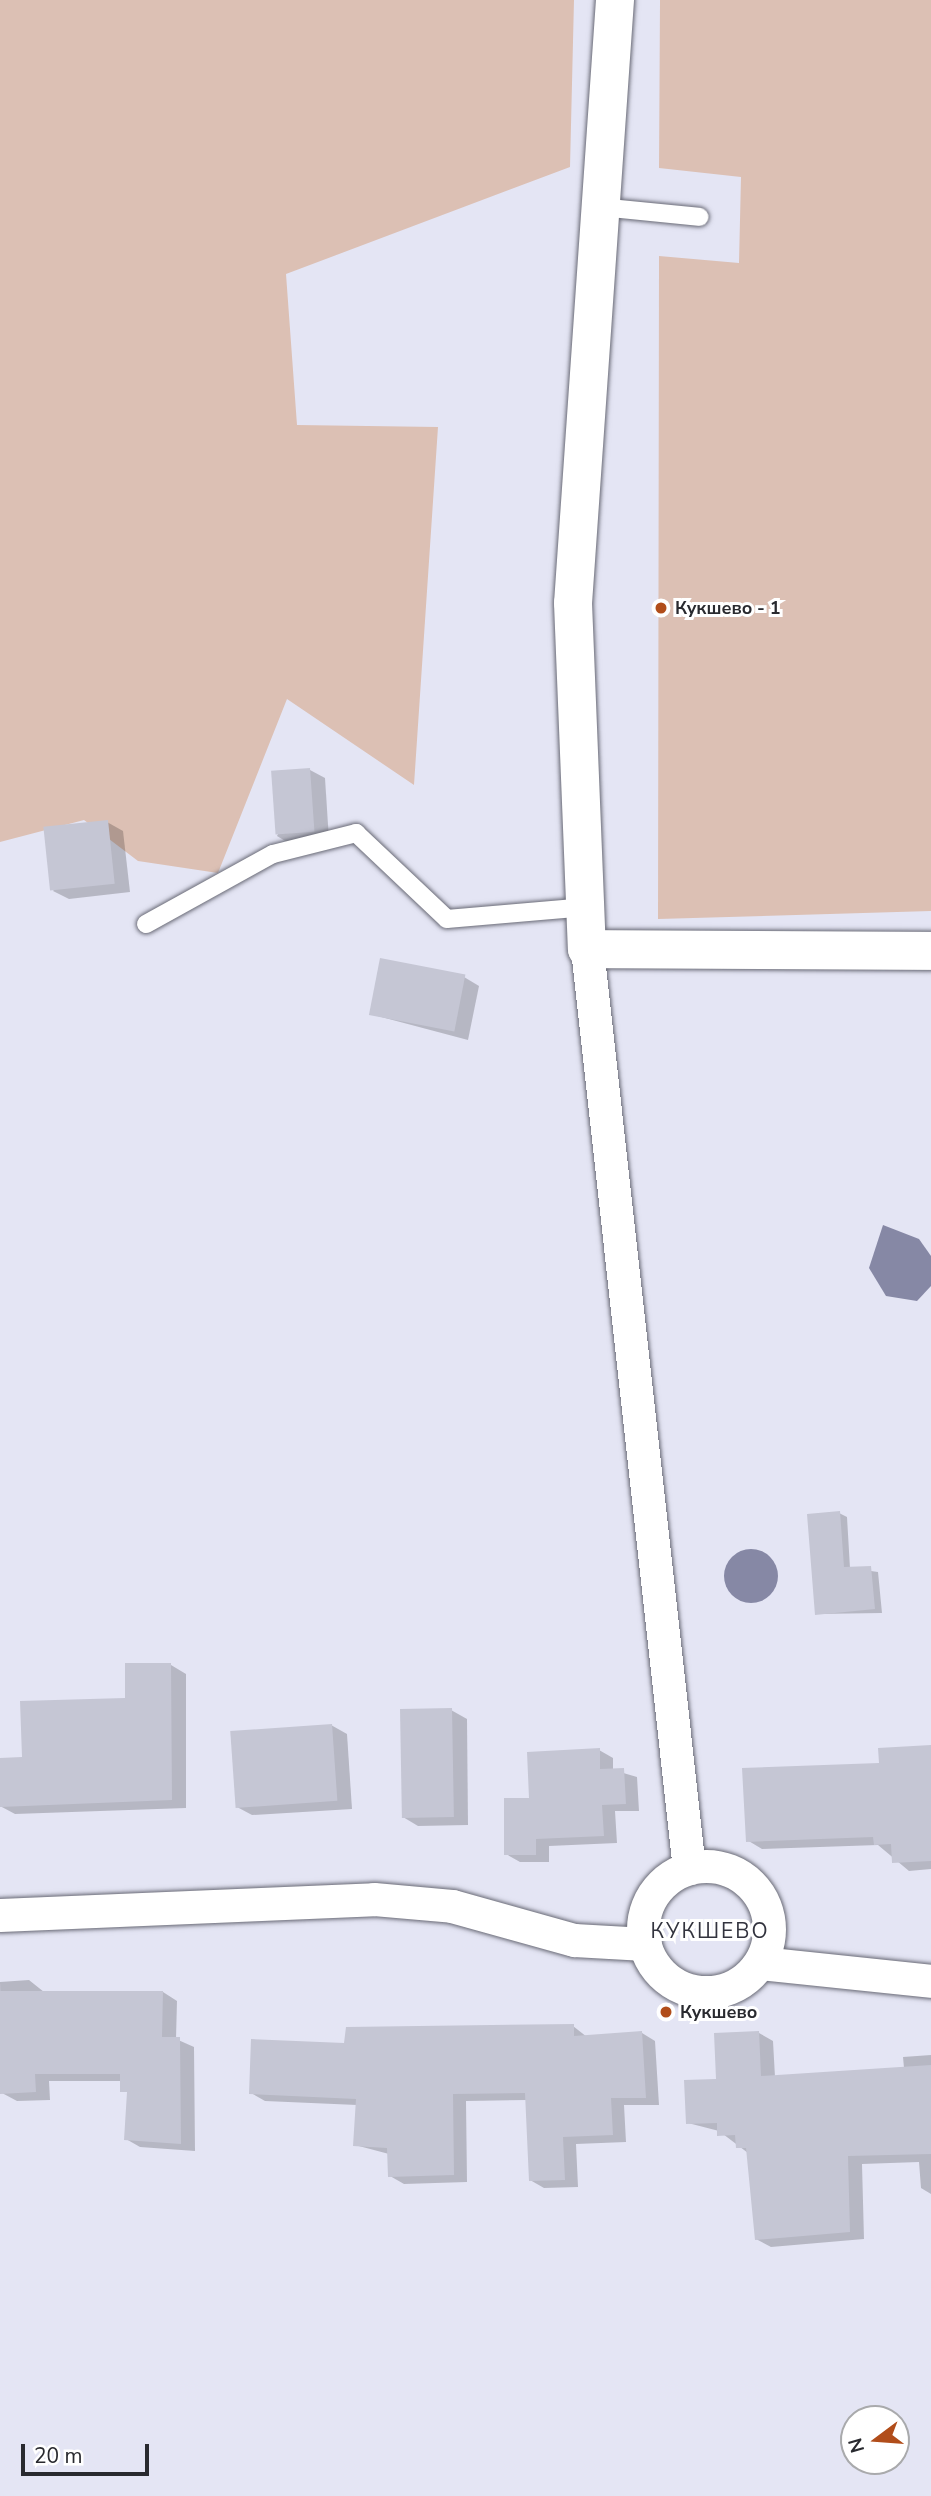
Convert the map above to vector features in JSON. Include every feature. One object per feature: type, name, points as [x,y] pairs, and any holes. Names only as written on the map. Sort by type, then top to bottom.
[{"type":"street","points":[[615,0],[573,603],[587,949],[689,1868]]},
{"type":"street","points":[[587,949],[931,951]]},
{"type":"street","points":[[714,1866],[751,1883],[769,1922],[760,1963],[727,1989],[706,1993],[666,1978],[645,1944],[648,1904],[659,1887],[689,1868],[714,1866]]},
{"type":"street","points":[[0,1915],[374,1899],[452,1906],[574,1940],[645,1944]]},
{"type":"street","points":[[760,1963],[931,1980]]},
{"type":"lane","points":[[600,207],[700,217]]},
{"type":"lane","points":[[146,924],[273,854],[356,833],[447,919],[586,907]]},
{"type":"shaded area","points":[[0,0],[574,0],[570,167],[286,274],[297,425],[438,427],[414,785],[287,699],[218,873],[138,861],[84,820],[0,842]]},
{"type":"shaded area","points":[[660,0],[931,0],[931,911],[658,919],[659,256],[739,263],[741,177],[659,168]]},
{"type":"water","points":[[883,1225],[919,1239],[931,1256],[931,1286],[917,1301],[886,1296],[869,1268]]},
{"type":"water","points":[[751,1549],[770,1557],[778,1576],[770,1595],[751,1603],[732,1595],[724,1576],[732,1557]]},
{"type":"building","points":[[310,768],[314,832],[276,835],[271,771]]},
{"type":"building","points":[[108,820],[115,884],[50,890],[43,827]]},
{"type":"building","points":[[380,958],[465,975],[454,1032],[369,1015]]},
{"type":"building","points":[[840,1511],[844,1567],[871,1566],[875,1609],[815,1615],[807,1514]]},
{"type":"building","points":[[125,1663],[171,1663],[172,1800],[0,1807],[0,1758],[22,1757],[20,1701],[125,1698]]},
{"type":"building","points":[[452,1708],[454,1817],[402,1818],[400,1709]]},
{"type":"building","points":[[332,1724],[337,1801],[236,1808],[230,1731]]},
{"type":"building","points":[[931,1745],[931,1861],[892,1863],[891,1844],[874,1845],[873,1837],[746,1842],[742,1768],[879,1763],[878,1748]]},
{"type":"building","points":[[600,1748],[600,1769],[624,1768],[626,1804],[602,1805],[604,1836],[536,1839],[536,1855],[504,1855],[504,1798],[529,1798],[527,1752]]},
{"type":"building","points":[[0,1991],[163,1991],[162,2037],[180,2037],[181,2144],[124,2140],[127,2092],[120,2092],[120,2074],[35,2074],[36,2092],[0,2094]]},
{"type":"building","points":[[574,2024],[574,2036],[642,2031],[646,2098],[611,2098],[613,2135],[563,2137],[565,2180],[529,2181],[525,2093],[453,2094],[454,2175],[388,2177],[387,2148],[353,2146],[356,2099],[249,2094],[251,2039],[344,2043],[346,2027]]},
{"type":"building","points":[[759,2031],[761,2076],[931,2065],[931,2154],[848,2156],[850,2232],[755,2240],[746,2148],[736,2148],[735,2135],[717,2136],[717,2123],[686,2124],[684,2080],[716,2079],[714,2033]]},
{"type":"place","name":"Кукшево - 1","points":[[661,608]]},
{"type":"place","name":"Кукшево","points":[[666,2012]]},
{"type":"district","name":"КУКШЕВО","points":[[710,1931]]}]
